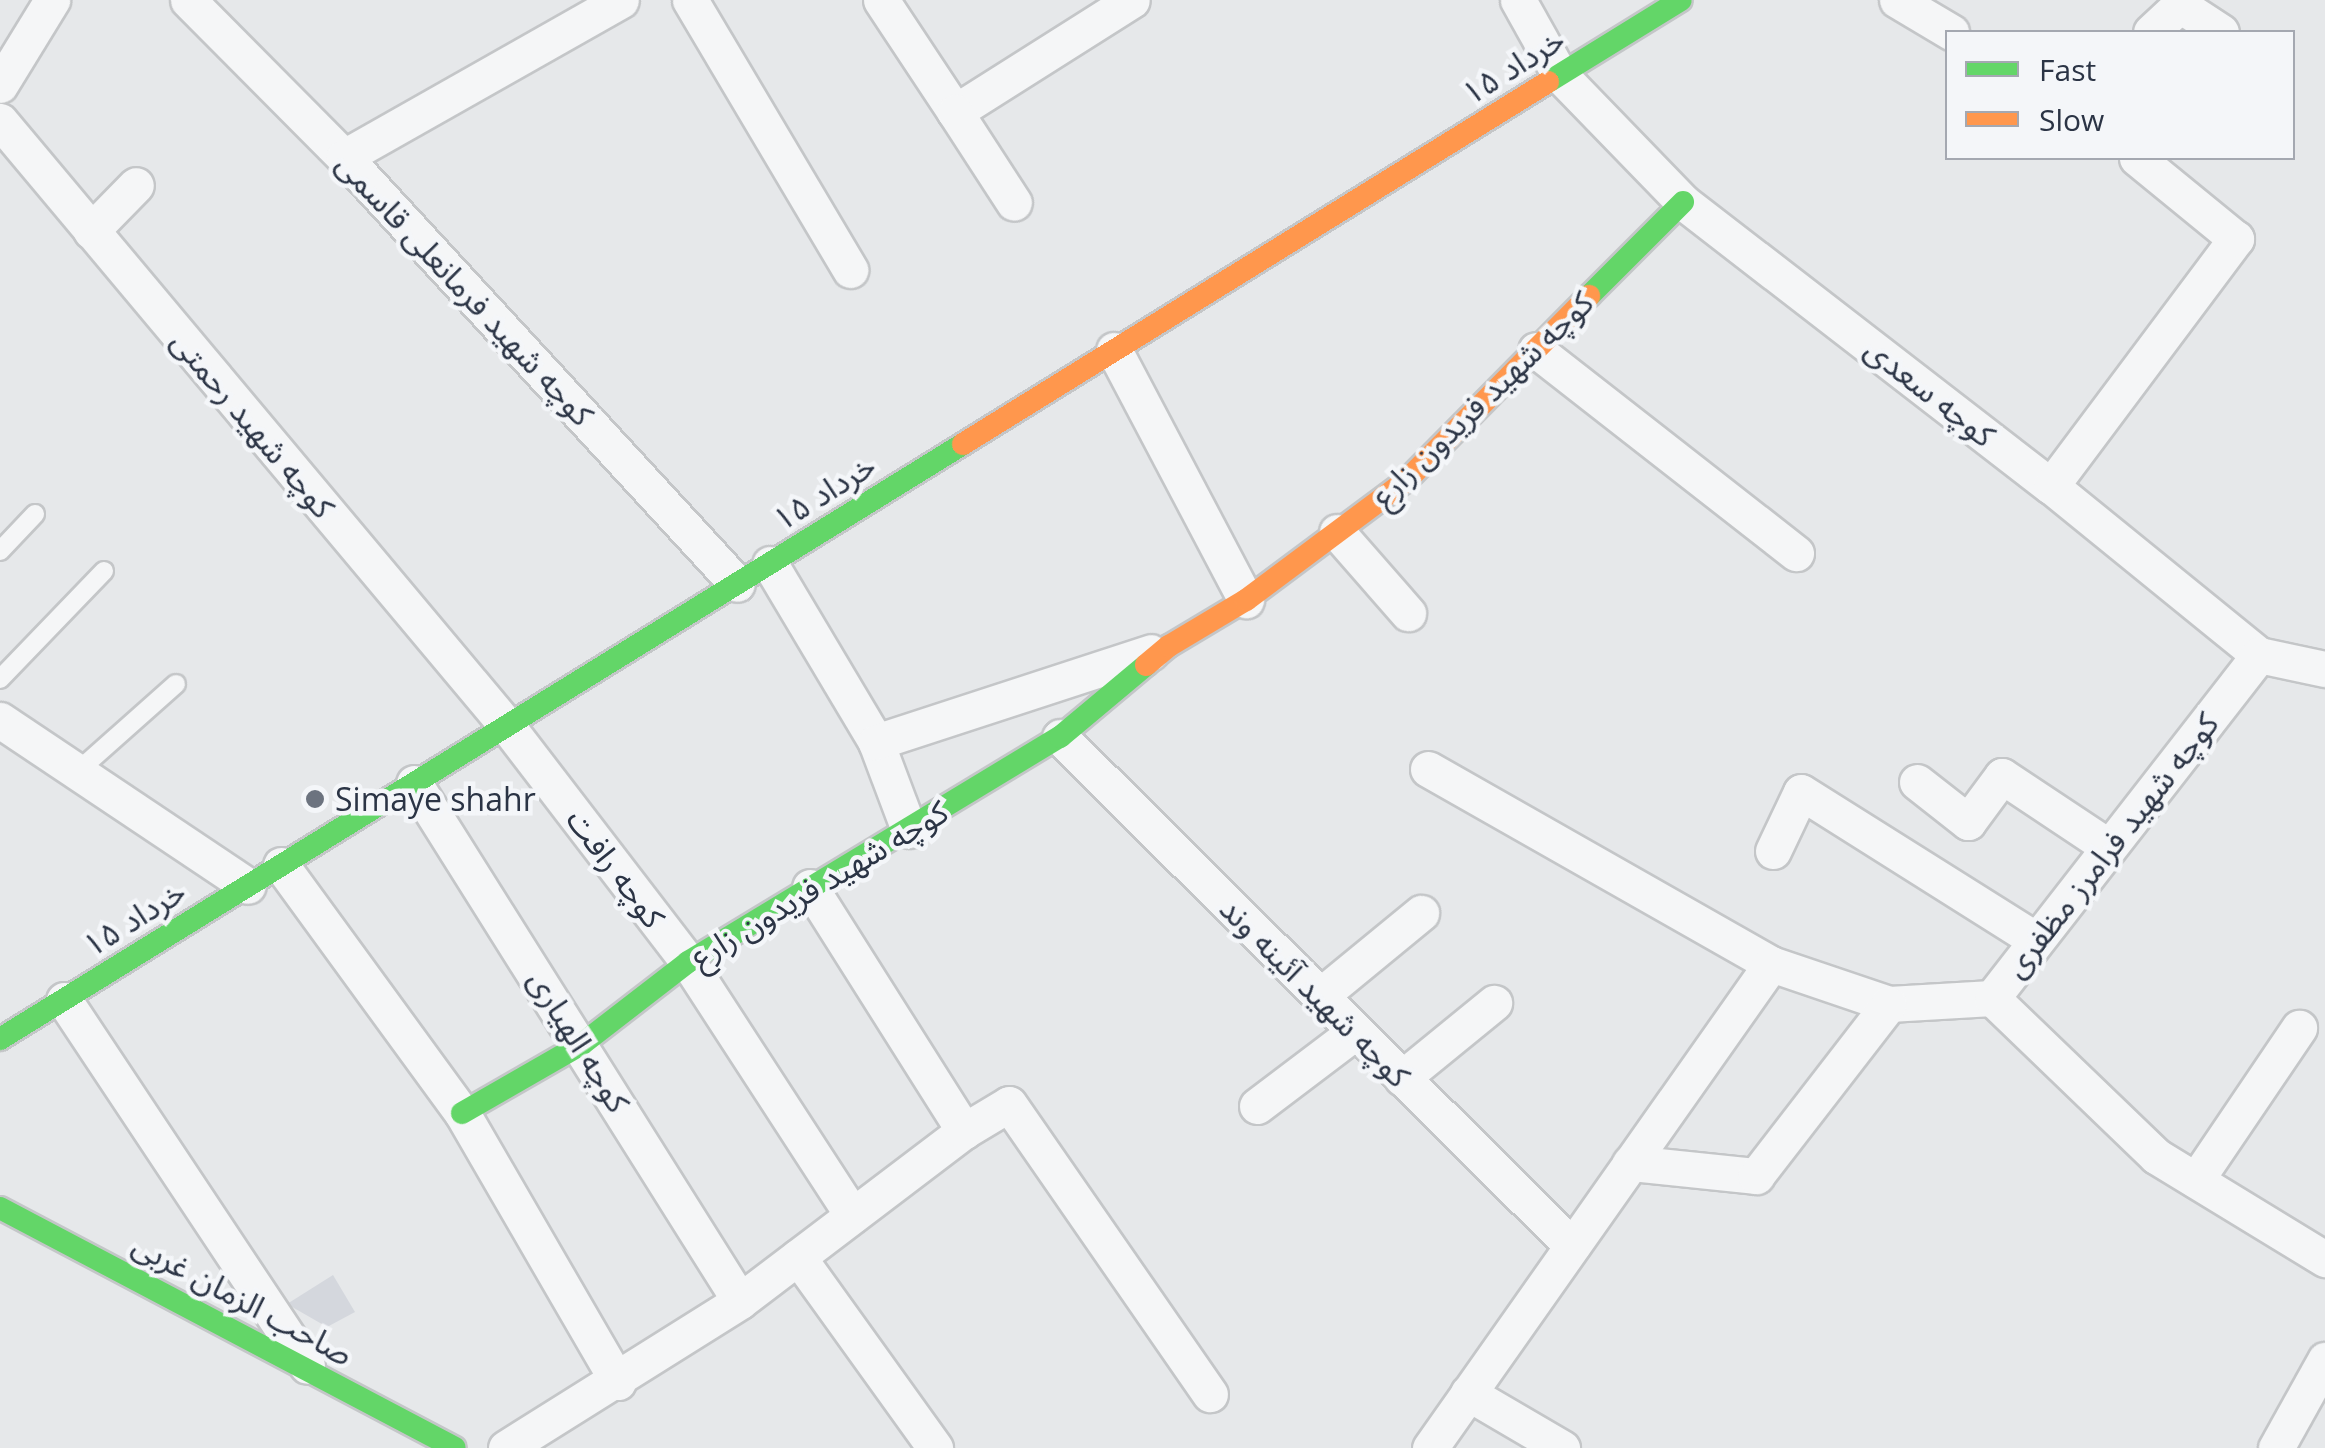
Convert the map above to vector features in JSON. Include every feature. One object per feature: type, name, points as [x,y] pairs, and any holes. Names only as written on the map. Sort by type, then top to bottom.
[{"type":"main road","name":"۱۵ خرداد","points":[[0,1039],[1682,0]]},
{"type":"main road","name":"کوچه شهید فریدون زارع","points":[[462,1113],[582,1044],[688,962],[1060,737],[1169,646],[1246,600],[1406,480],[1683,202]]},
{"type":"main road","name":"صاحب الزمان غربی","points":[[0,1208],[455,1448]]},
{"type":"street","points":[[0,85],[52,0]]},
{"type":"street","name":"کوچه شهید فرمانعلی قاسمی","points":[[188,0],[344,157],[737,584]]},
{"type":"street","points":[[344,157],[621,0]]},
{"type":"street","points":[[690,0],[850,270]]},
{"type":"street","points":[[881,0],[1014,202]]},
{"type":"street","points":[[955,112],[1132,0]]},
{"type":"street","name":"کوچه سعدی","points":[[1518,0],[1560,75],[1683,202],[2052,486],[2259,654],[2325,669]]},
{"type":"street","points":[[1896,0],[1948,30]]},
{"type":"street","points":[[2153,30],[2180,5],[2217,30]]},
{"type":"street","name":"کوچه شهید رحمتی","points":[[0,121],[507,726]]},
{"type":"street","points":[[2052,486],[2236,239],[2139,160]]},
{"type":"street","points":[[90,231],[136,185]]},
{"type":"street","points":[[1114,350],[1246,600]]},
{"type":"street","points":[[1536,350],[1796,553]]},
{"type":"street","points":[[1337,532],[1408,613]]},
{"type":"street","points":[[770,564],[876,742],[909,830]]},
{"type":"street","name":"کوچه شهید فریدون زارع","points":[[876,742],[1169,646]]},
{"type":"street","name":"کوچه شهید فرامرز مظفری","points":[[1428,769],[1771,964],[1889,1004],[1992,998],[2259,654]]},
{"type":"street","points":[[0,720],[248,886]]},
{"type":"street","name":"کوچه رافت","points":[[507,726],[688,962],[852,1216]]},
{"type":"street","name":"کوچه شهید آئینه وند","points":[[1060,737],[1572,1246]]},
{"type":"street","points":[[1916,782],[1968,822],[2002,776],[2109,846]]},
{"type":"street","name":"کوچه الهیاری","points":[[414,783],[582,1044],[740,1301]]},
{"type":"street","points":[[1773,851],[1801,792],[2036,940]]},
{"type":"street","points":[[281,865],[462,1113],[618,1382]]},
{"type":"street","points":[[810,887],[964,1132]]},
{"type":"street","points":[[1320,996],[1422,912]]},
{"type":"street","points":[[1430,1448],[1771,964]]},
{"type":"street","points":[[1992,998],[2156,1156],[2325,1259]]},
{"type":"street","points":[[64,1000],[311,1371]]},
{"type":"street","points":[[1402,1078],[1494,1003]]},
{"type":"street","points":[[1630,1163],[1756,1176],[1889,1004]]},
{"type":"street","points":[[2196,1180],[2299,1028]]},
{"type":"street","points":[[1257,1106],[1355,1032]]},
{"type":"street","points":[[506,1448],[618,1382],[740,1301],[964,1132],[1009,1104],[1210,1394]]},
{"type":"street","points":[[798,1257],[935,1448]]},
{"type":"street","points":[[2276,1448],[2321,1378]]},
{"type":"street","points":[[1468,1393],[1562,1448]]},
{"type":"lane","points":[[0,551],[35,514]]},
{"type":"lane","points":[[0,679],[104,571]]},
{"type":"lane","points":[[78,771],[176,684]]},
{"type":"shaded area","points":[[333,1275],[355,1312],[327,1327],[287,1304]]},
{"type":"traffic: fast","points":[[1548,82],[1681,0]]},
{"type":"traffic: fast","points":[[1589,296],[1683,202]]},
{"type":"traffic: fast","points":[[0,1039],[963,444]]},
{"type":"traffic: fast","points":[[462,1113],[582,1044],[688,962],[1060,737],[1146,665]]},
{"type":"traffic: fast","points":[[0,1208],[455,1448]]},
{"type":"traffic: slow","points":[[963,444],[1548,82]]},
{"type":"traffic: slow","points":[[1146,665],[1169,646],[1246,600],[1407,480],[1589,296]]},
{"type":"place","name":"Simaye shahr","points":[[315,799]]}]
